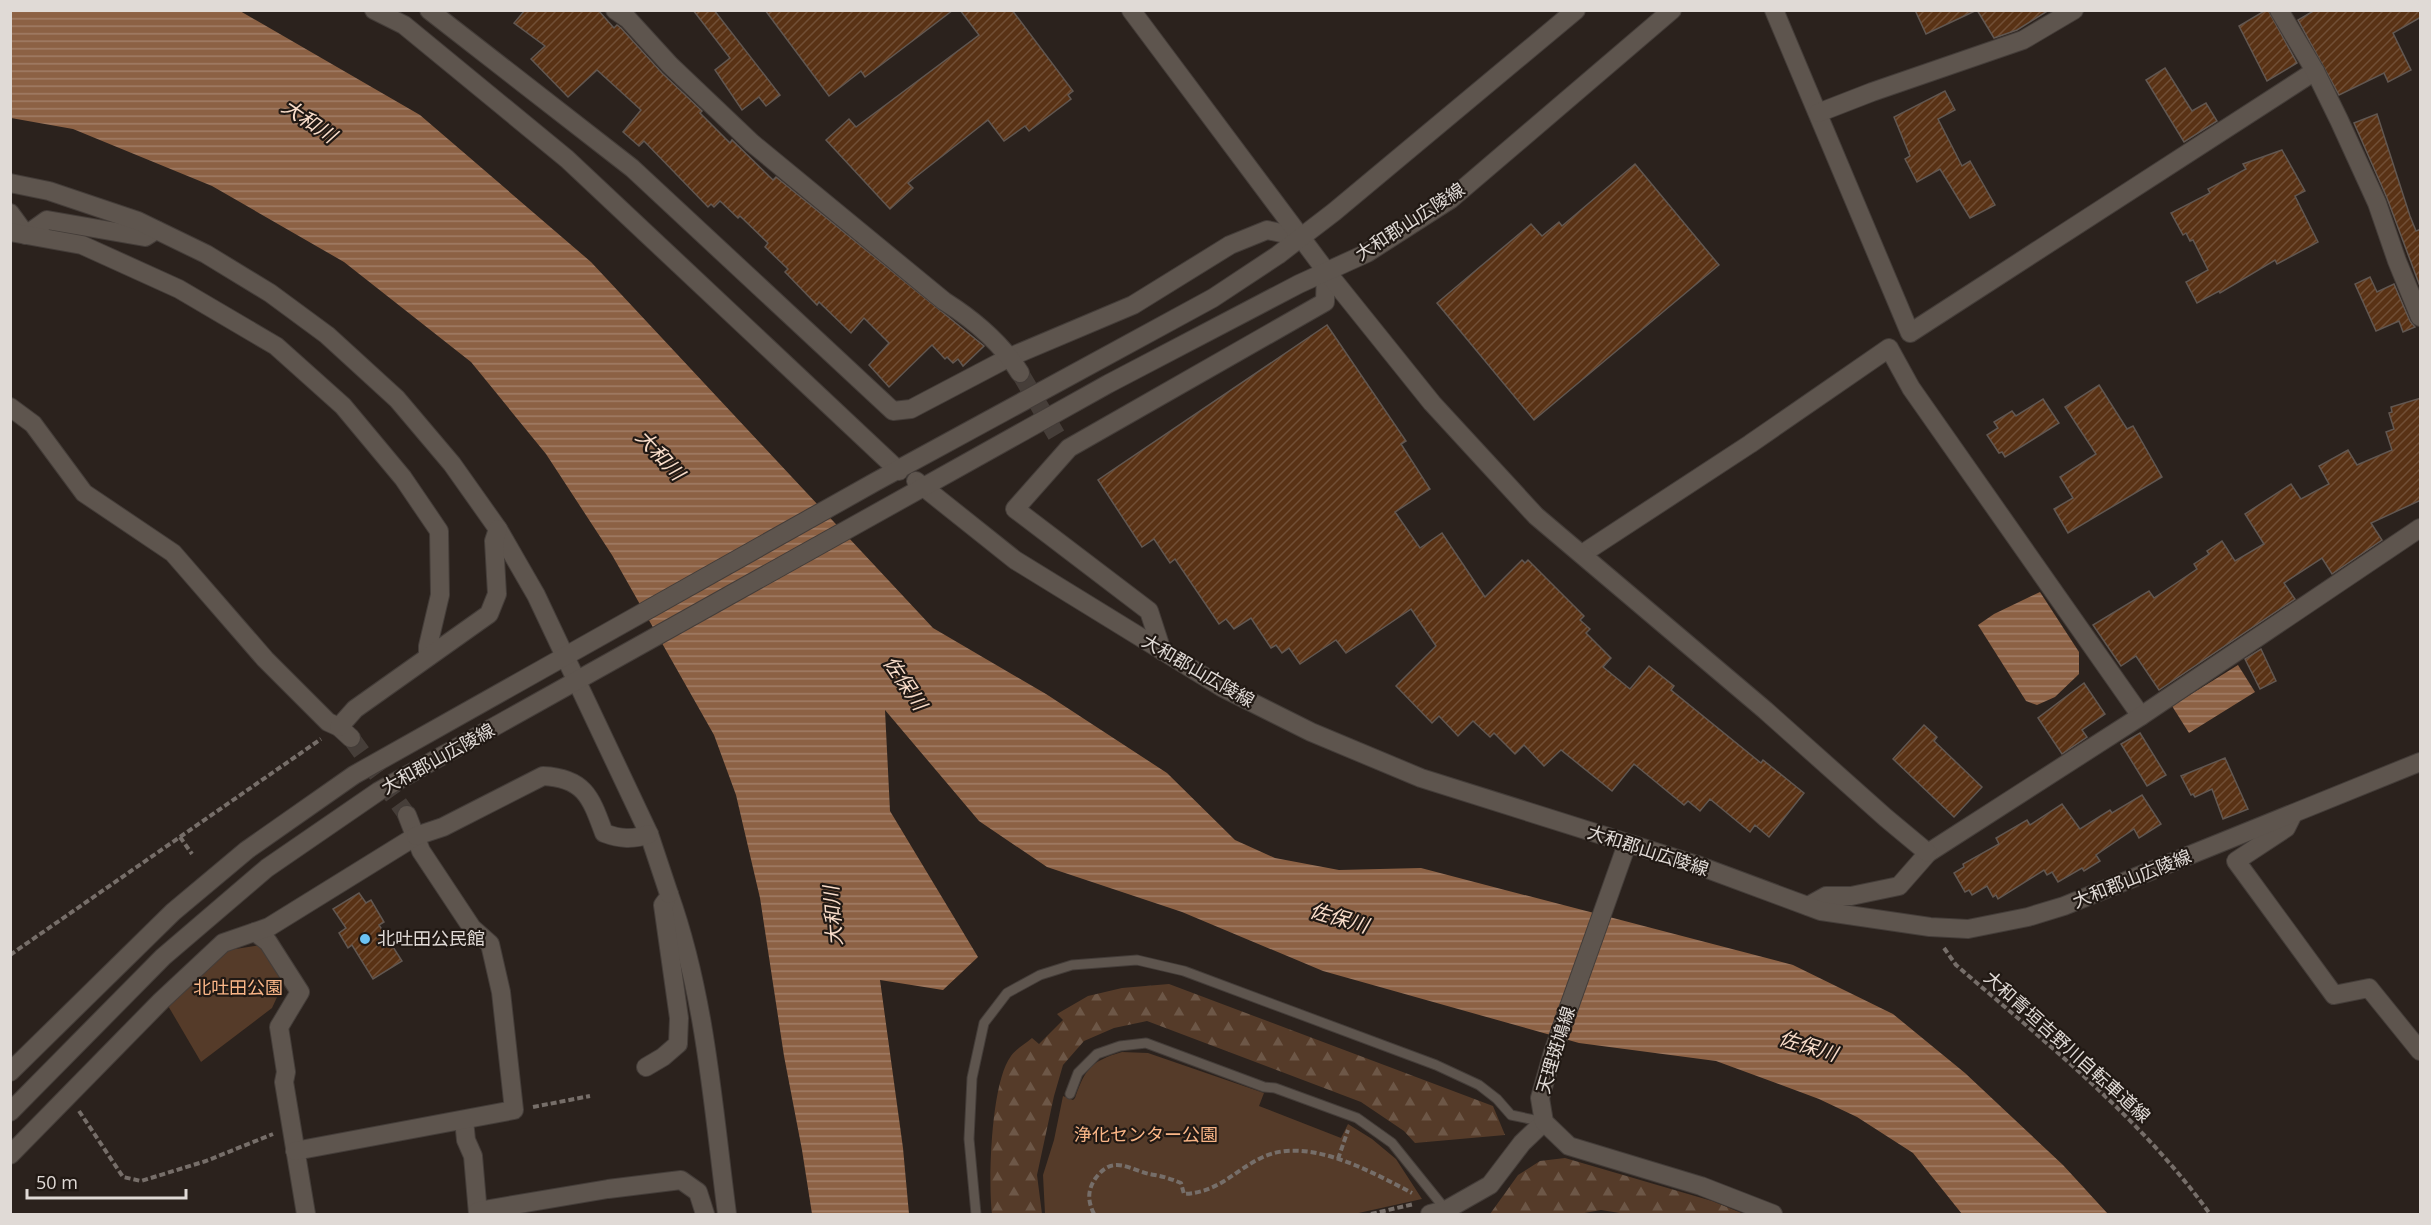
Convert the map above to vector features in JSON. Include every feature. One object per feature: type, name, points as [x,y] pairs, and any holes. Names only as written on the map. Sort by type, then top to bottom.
[{"type":"street","points":[[374,10],[404,25],[567,159],[900,471]]},
{"type":"street","points":[[429,10],[632,168],[893,411],[911,409],[1010,357],[1133,305],[1230,245],[1267,230],[1300,237]]},
{"type":"street","points":[[615,10],[628,19],[670,65],[752,143],[944,301],[975,321],[1010,357],[1020,373]]},
{"type":"street","points":[[1131,10],[1326,271],[1432,403],[1536,516],[1765,710],[1886,819],[1928,853]]},
{"type":"street","name":"大和郡山広陵線","points":[[10,1072],[173,912],[247,850],[354,775],[875,483],[1213,298],[1278,255],[1412,148],[1576,10]]},
{"type":"street","name":"大和郡山広陵線","points":[[10,1112],[163,957],[267,868],[379,791],[1108,384],[1326,271],[1367,253],[1451,199],[1672,10]]},
{"type":"street","points":[[1774,10],[1910,333],[2315,71]]},
{"type":"street","points":[[1818,113],[2023,40],[2074,10]]},
{"type":"street","points":[[2280,10],[2315,71],[2377,202],[2397,261],[2421,317]]},
{"type":"street","points":[[10,183],[49,191],[138,221],[215,260],[270,293],[327,335],[397,399],[452,465],[498,529],[536,595],[649,834],[678,918],[704,1028],[727,1215]]},
{"type":"street","points":[[10,213],[18,234]]},
{"type":"street","points":[[18,234],[47,220],[145,237],[156,230]]},
{"type":"street","points":[[18,234],[82,245],[179,289],[276,346],[343,406],[403,478],[439,531],[440,595],[428,646],[428,657]]},
{"type":"street","points":[[1162,651],[1149,611],[1015,509],[1065,446],[1324,302],[1326,271]]},
{"type":"street","points":[[1582,554],[1750,444],[1889,348],[1911,388],[2141,716]]},
{"type":"street","points":[[10,406],[33,424],[84,493],[173,553],[265,659],[328,722],[345,733],[355,710],[489,614],[497,594],[494,541],[498,529]]},
{"type":"street","name":"大和郡山広陵線","points":[[900,471],[926,487],[1015,560],[1223,688],[1311,732],[1421,778],[1697,865],[1831,913],[1930,927],[1968,929],[2028,917],[2055,909],[2421,762]]},
{"type":"street","points":[[1808,906],[1826,896],[1851,896],[1899,886],[1928,853],[2141,716],[2421,528]]},
{"type":"street","points":[[10,1155],[161,1001],[223,943],[269,927],[416,836],[443,827],[543,776],[559,776],[576,783],[591,799],[604,833],[618,838],[640,838],[649,834]]},
{"type":"street","points":[[2293,814],[2286,828],[2236,861],[2334,995],[2369,988],[2421,1052]]},
{"type":"street","points":[[295,1151],[514,1110],[501,992],[490,944],[472,928],[421,850],[407,815]]},
{"type":"street","name":"天理斑鳩線","points":[[1544,1122],[1540,1098],[1553,1052],[1627,844]]},
{"type":"street","points":[[646,1067],[663,1057],[678,1044],[679,1018],[663,905],[669,894]]},
{"type":"street","points":[[255,932],[268,942],[300,992],[279,1027],[286,1072],[284,1082],[306,1215]]},
{"type":"street","points":[[464,1120],[466,1140],[472,1156],[478,1213],[608,1189],[681,1180],[698,1192],[705,1215]]},
{"type":"street","points":[[1441,1213],[1490,1185],[1521,1143],[1544,1122],[1569,1146],[1701,1186],[1773,1215]]},
{"type":"lane","points":[[976,1215],[969,1139],[972,1078],[984,1023],[1007,993],[1040,975],[1072,965],[1137,960],[1184,971],[1436,1065],[1479,1085],[1497,1099],[1511,1115],[1544,1122]]},
{"type":"lane","points":[[1070,1094],[1078,1073],[1097,1054],[1120,1046],[1146,1043],[1264,1087],[1275,1088],[1357,1118],[1392,1143],[1441,1213]]},
{"type":"path","points":[[10,955],[180,837],[345,733]]},
{"type":"path","points":[[180,837],[192,854]]},
{"type":"path","name":"大和青垣吉野川自転車道線","points":[[1930,927],[1956,965],[2096,1086],[2144,1134],[2186,1181],[2210,1215]]},
{"type":"path","points":[[68,1096],[123,1177],[141,1181],[206,1161],[291,1127]]},
{"type":"path","points":[[514,1110],[590,1096]]},
{"type":"path","points":[[1338,1158],[1350,1124]]},
{"type":"path","points":[[1094,1215],[1090,1206],[1090,1187],[1100,1173],[1110,1166],[1126,1166],[1154,1175],[1162,1175],[1181,1184],[1184,1194],[1201,1193],[1221,1185],[1264,1157],[1286,1151],[1312,1152],[1338,1158],[1418,1196],[1416,1204],[1371,1215]]},
{"type":"green space","name":"北吐田公園","points":[[261,945],[284,982],[272,1008],[201,1062],[167,1004],[223,951]]},
{"type":"green space","points":[[1169,984],[1493,1106],[1505,1135],[1415,1143],[1404,1131],[1361,1102],[1147,1021],[1114,1028],[1084,1041],[1063,1065],[1037,1175],[1042,1214],[992,1214],[990,1179],[995,1109],[1004,1069],[1011,1056],[1032,1038],[1039,1044],[1063,1020],[1057,1014],[1088,996],[1122,988]]},
{"type":"green space","name":"浄化センター公園","points":[[1122,1052],[1148,1053],[1264,1093],[1259,1106],[1341,1138],[1348,1124],[1372,1139],[1396,1159],[1422,1199],[1354,1214],[1045,1214],[1043,1175],[1054,1140],[1063,1096],[1073,1100],[1086,1073],[1096,1063]]},
{"type":"green space","points":[[1565,1158],[1712,1201],[1744,1214],[1626,1214],[1601,1210],[1579,1214],[1490,1214],[1518,1175],[1540,1161]]},
{"type":"water","points":[[10,11],[240,11],[420,115],[591,262],[933,628],[1046,694],[1167,773],[1235,840],[1275,858],[1339,870],[1421,868],[1793,965],[1893,1014],[1965,1073],[2063,1165],[2108,1214],[1962,1214],[1913,1153],[1857,1117],[1819,1099],[1716,1061],[1579,1043],[1323,971],[1182,912],[1047,867],[979,821],[885,710],[890,811],[978,957],[943,990],[880,980],[903,1148],[909,1214],[812,1214],[784,1056],[760,898],[736,795],[714,735],[612,555],[546,454],[471,362],[344,262],[212,186],[73,129],[11,118]]},
{"type":"water","points":[[2040,592],[2079,652],[2079,674],[2055,697],[2037,705],[2026,701],[1978,625],[1994,614]]},
{"type":"water","points":[[2238,665],[2255,692],[2189,733],[2172,706]]},
{"type":"building","points":[[525,10],[598,10],[614,28],[617,25],[621,28],[730,143],[732,140],[773,180],[776,177],[984,346],[963,366],[958,359],[953,363],[947,357],[945,359],[932,345],[889,387],[869,365],[889,343],[864,318],[851,333],[819,302],[817,305],[785,272],[788,269],[765,247],[768,243],[740,216],[738,218],[720,201],[714,207],[711,204],[708,207],[644,141],[639,146],[623,132],[641,110],[597,70],[568,97],[531,59],[545,46],[514,23]]},
{"type":"building","points":[[693,10],[714,10],[780,95],[766,106],[759,97],[742,110],[715,70],[730,58]]},
{"type":"building","points":[[765,10],[953,10],[865,77],[861,71],[829,96]]},
{"type":"building","points":[[960,10],[1012,10],[1073,91],[1068,95],[1071,99],[1029,131],[1025,126],[1004,141],[988,120],[908,183],[913,188],[890,209],[826,140],[849,119],[856,127],[979,35]]},
{"type":"building","points":[[1915,10],[1977,10],[1926,34]]},
{"type":"building","points":[[1977,10],[2049,10],[2017,30],[1994,38]]},
{"type":"building","points":[[2266,10],[2297,63],[2267,81],[2239,26]]},
{"type":"building","points":[[2315,10],[2421,10],[2421,17],[2393,33],[2411,70],[2388,82],[2384,73],[2339,95],[2298,20]]},
{"type":"building","points":[[2165,68],[2192,111],[2206,103],[2217,121],[2184,142],[2146,80]]},
{"type":"building","points":[[1945,91],[1955,110],[1938,119],[1962,166],[1970,161],[1995,205],[1970,218],[1940,169],[1917,182],[1905,159],[1910,156],[1894,117]]},
{"type":"building","points":[[2377,114],[2410,216],[2416,231],[2421,229],[2421,289],[2387,198],[2354,123]]},
{"type":"building","points":[[2282,150],[2305,191],[2295,196],[2318,242],[2277,264],[2275,260],[2220,293],[2219,291],[2197,303],[2186,282],[2208,270],[2193,240],[2190,241],[2186,233],[2183,235],[2171,213],[2210,193],[2208,189],[2246,169],[2243,164]]},
{"type":"building","points":[[1635,164],[1719,265],[1534,420],[1437,303],[1531,224],[1542,236],[1559,222],[1562,226]]},
{"type":"building","points":[[2370,277],[2377,292],[2394,284],[2410,321],[2415,327],[2403,332],[2399,321],[2376,331],[2355,284]]},
{"type":"building","points":[[1327,325],[1406,441],[1401,444],[1430,489],[1395,512],[1420,548],[1442,533],[1485,597],[1522,560],[1525,563],[1528,560],[1584,616],[1580,620],[1590,629],[1586,633],[1611,658],[1603,667],[1630,689],[1649,666],[1674,686],[1671,690],[1761,763],[1763,760],[1804,793],[1769,837],[1755,825],[1750,832],[1710,799],[1700,811],[1688,801],[1684,805],[1634,764],[1612,791],[1561,750],[1544,766],[1524,745],[1515,754],[1494,733],[1490,737],[1473,721],[1458,736],[1439,716],[1432,723],[1396,686],[1436,646],[1411,609],[1346,653],[1336,640],[1300,664],[1289,648],[1282,653],[1276,645],[1271,648],[1251,618],[1234,629],[1226,619],[1219,624],[1175,559],[1170,563],[1154,539],[1142,547],[1098,480]]},
{"type":"building","points":[[2099,385],[2127,429],[2133,426],[2162,477],[2068,533],[2054,509],[2073,498],[2060,477],[2096,454],[2065,407]]},
{"type":"building","points":[[2421,398],[2421,500],[2371,523],[2382,540],[2332,574],[2322,558],[2284,583],[2295,599],[2159,690],[2136,656],[2121,666],[2093,625],[2149,591],[2154,598],[2197,569],[2194,564],[2222,541],[2235,561],[2264,544],[2245,514],[2291,484],[2301,499],[2329,484],[2319,466],[2348,450],[2357,465],[2392,450],[2386,432],[2394,429],[2389,413],[2392,412],[2391,407]]},
{"type":"building","points":[[2043,399],[2059,423],[2005,457],[2002,452],[1999,453],[1987,435],[1998,428],[1994,422],[2012,411],[2016,416]]},
{"type":"building","points":[[2261,649],[2276,681],[2260,689],[2245,659]]},
{"type":"building","points":[[2084,683],[2105,714],[2082,730],[2087,737],[2062,754],[2038,718]]},
{"type":"building","points":[[1924,725],[1937,737],[1934,741],[1982,787],[1954,817],[1893,759]]},
{"type":"building","points":[[2140,733],[2166,775],[2147,786],[2121,744]]},
{"type":"building","points":[[2225,758],[2248,809],[2223,819],[2212,789],[2195,797],[2191,795],[2181,776]]},
{"type":"building","points":[[2142,795],[2161,824],[2139,838],[2134,829],[2096,855],[2100,861],[2058,882],[2052,872],[2047,875],[2044,870],[1998,899],[1996,895],[1993,897],[1987,886],[1972,895],[1969,890],[1965,892],[1954,873],[1964,867],[1963,864],[1999,844],[1996,838],[2027,820],[2030,825],[2062,804],[2080,829],[2110,810],[2112,813]]},
{"type":"building","name":"北吐田公民館","points":[[359,893],[366,903],[371,900],[384,922],[379,925],[402,961],[373,979],[352,945],[348,948],[339,933],[346,928],[333,909]]},
{"type":"tunnel","points":[[1020,373],[1061,443]]},
{"type":"tunnel","points":[[351,738],[407,815]]},
{"type":"place","name":"北吐田公民館","points":[[365,939]]},
{"type":"water label","name":"大和川","points":[[309,121]]},
{"type":"water label","name":"大和川","points":[[660,455]]},
{"type":"water label","name":"佐保川","points":[[905,683]]},
{"type":"water label","name":"大和川","points":[[833,916]]},
{"type":"water label","name":"佐保川","points":[[1339,918]]},
{"type":"water label","name":"佐保川","points":[[1808,1046]]}]
